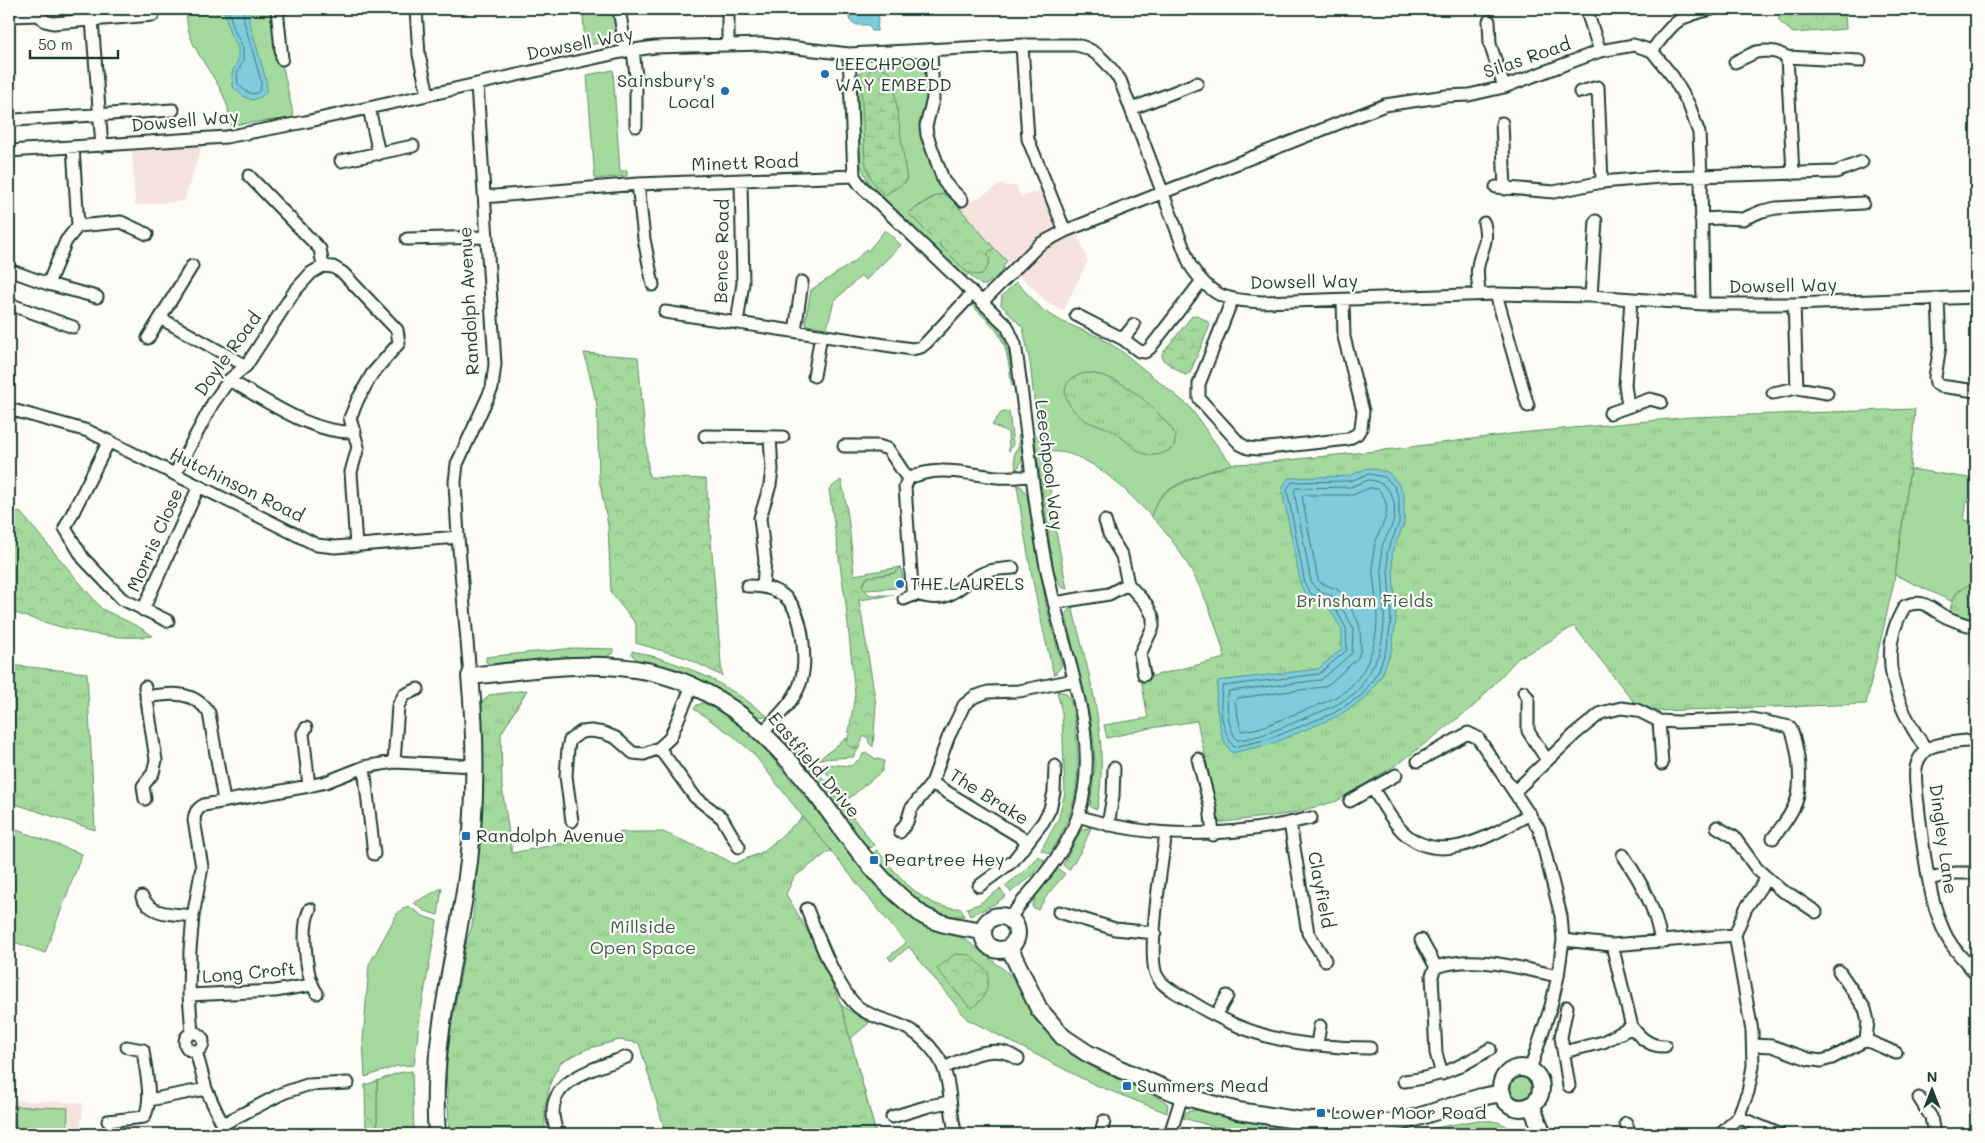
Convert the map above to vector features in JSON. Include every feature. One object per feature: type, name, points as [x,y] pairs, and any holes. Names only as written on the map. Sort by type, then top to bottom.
[{"type":"street","points":[[9,16],[39,12],[45,20],[53,23],[153,15],[153,9]]},
{"type":"street","points":[[277,9],[282,58]]},
{"type":"street","points":[[416,9],[419,55],[428,94]]},
{"type":"street","points":[[619,9],[636,76],[636,126]]},
{"type":"street","points":[[728,9],[728,44]]},
{"type":"street","points":[[1586,9],[1600,51]]},
{"type":"street","points":[[1703,304],[1699,133],[1689,105],[1673,77],[1652,51],[1670,26],[1688,12],[1712,9]]},
{"type":"street","points":[[92,20],[102,146]]},
{"type":"street","points":[[1489,20],[1490,44],[1504,87]]},
{"type":"street","name":"Dowsell Way","points":[[9,152],[226,137],[305,122],[630,50],[728,44],[764,44],[849,54],[1022,45],[1076,45],[1083,46],[1096,53],[1120,80],[1190,265],[1201,282],[1213,291],[1232,300],[1262,302],[1496,294],[1591,296],[1703,304],[1794,304],[1976,297]]},
{"type":"street","points":[[1022,45],[1028,139],[1065,231]]},
{"type":"street","name":"Silas Road","points":[[982,302],[1040,244],[1065,231],[1385,105],[1446,96],[1470,95],[1504,87],[1600,51],[1634,45],[1652,51]]},
{"type":"street","points":[[931,50],[932,100],[926,126],[927,136],[944,182],[962,200]]},
{"type":"street","points":[[1735,62],[1756,52],[1766,51],[1776,52],[1787,57],[1860,62]]},
{"type":"street","points":[[849,54],[854,176]]},
{"type":"street","points":[[1787,57],[1793,174]]},
{"type":"street","points":[[1131,109],[1197,83]]},
{"type":"street","name":"Randolph Avenue","points":[[437,1134],[435,1108],[436,1067],[441,1022],[468,867],[474,801],[470,676],[455,482],[457,464],[492,388],[495,364],[477,84]]},
{"type":"street","points":[[1580,92],[1598,87],[1602,182]]},
{"type":"street","points":[[369,108],[379,154]]},
{"type":"street","points":[[15,120],[173,110]]},
{"type":"street","points":[[1502,123],[1501,188],[1554,192],[1602,182],[1660,177],[1836,172],[1862,162]]},
{"type":"street","points":[[341,161],[413,146]]},
{"type":"street","points":[[73,147],[78,226]]},
{"type":"street","points":[[249,176],[320,249],[323,266],[333,267],[343,273],[397,330],[399,343],[372,374],[350,418],[358,447],[351,472],[356,546]]},
{"type":"street","name":"Minett Road","points":[[484,198],[638,184],[854,176]]},
{"type":"street","name":"Leechpool Way","points":[[854,176],[860,185],[1007,326],[1015,344],[1041,539],[1054,604],[1084,723],[1086,763],[1084,790],[1078,816],[1066,843],[1054,862],[1009,918]]},
{"type":"street","name":"Bence Road","points":[[737,323],[743,283],[741,180]]},
{"type":"street","points":[[638,184],[644,238],[654,285]]},
{"type":"street","points":[[1701,219],[1743,219],[1762,211],[1776,208],[1863,204]]},
{"type":"street","points":[[1591,296],[1596,221]]},
{"type":"street","points":[[48,284],[66,240],[78,226],[121,222],[147,234]]},
{"type":"street","points":[[1479,294],[1477,267],[1487,234],[1484,223]]},
{"type":"street","points":[[407,239],[487,237]]},
{"type":"street","points":[[148,338],[192,266]]},
{"type":"street","name":"Doyle Road","points":[[175,474],[213,403],[229,380],[246,366],[294,292],[311,273],[323,266]]},
{"type":"street","points":[[9,270],[48,284],[97,297]]},
{"type":"street","points":[[795,332],[802,282]]},
{"type":"street","points":[[1076,314],[1123,339],[1139,351],[1145,352],[1201,282]]},
{"type":"street","points":[[665,312],[912,349],[921,348],[972,294]]},
{"type":"street","points":[[1496,294],[1528,406]]},
{"type":"street","points":[[1628,405],[1625,385],[1631,299]]},
{"type":"street","points":[[1938,299],[1940,346],[1935,378],[1936,383],[1940,386],[1976,391]]},
{"type":"street","points":[[1232,300],[1199,384],[1199,398],[1240,444],[1248,448],[1259,449],[1348,439],[1361,428],[1363,411],[1344,337],[1342,300]]},
{"type":"street","points":[[1794,304],[1797,388]]},
{"type":"street","points":[[9,305],[73,327]]},
{"type":"street","points":[[160,318],[246,366]]},
{"type":"street","points":[[1123,339],[1134,325]]},
{"type":"street","points":[[814,376],[821,335]]},
{"type":"street","points":[[229,380],[305,422],[340,433],[354,432]]},
{"type":"street","points":[[1773,393],[1797,388],[1827,393]]},
{"type":"street","points":[[1610,413],[1620,411],[1628,405],[1650,399],[1661,402]]},
{"type":"street","name":"Hutchinson Road","points":[[9,409],[34,418],[88,431],[317,545],[335,547],[356,546],[458,537]]},
{"type":"street","points":[[705,436],[782,438]]},
{"type":"street","points":[[763,585],[765,547],[760,518],[770,485],[772,470],[770,437]]},
{"type":"street","points":[[110,441],[66,528],[84,558],[122,599],[168,621]]},
{"type":"street","points":[[844,446],[878,446],[888,449],[908,479]]},
{"type":"street","points":[[1013,568],[988,571],[943,598],[930,599],[916,594],[912,587],[906,487],[908,479],[917,474],[940,470],[997,477],[1032,476]]},
{"type":"street","name":"Morris Close","points":[[143,610],[199,486]]},
{"type":"street","points":[[1105,522],[1109,534],[1122,556],[1128,584],[1146,605],[1153,617],[1153,627],[1140,654],[1144,675]]},
{"type":"street","points":[[1054,604],[1109,594],[1128,584]]},
{"type":"street","points":[[747,586],[763,585],[787,598],[794,607],[801,623],[804,662],[800,685],[793,698],[762,732]]},
{"type":"street","points":[[904,599],[916,594]]},
{"type":"street","points":[[1976,627],[1945,616],[1930,606],[1921,603],[1906,606],[1900,615],[1889,654],[1891,677],[1911,728],[1926,749],[1938,745],[1976,740]]},
{"type":"street","name":"Eastfield Drive","points":[[470,676],[593,665],[620,666],[649,671],[692,686],[722,701],[744,716],[762,732],[798,772],[862,856],[892,890],[924,916],[948,925],[982,931]]},
{"type":"street","name":"The Brake","points":[[900,832],[911,809],[932,783],[957,718],[964,705],[974,697],[988,692],[1019,691],[1074,680]]},
{"type":"street","points":[[572,821],[566,776],[570,740],[581,732],[591,731],[604,733],[616,738],[633,753],[644,754],[659,748],[670,738],[692,686]]},
{"type":"street","points":[[394,762],[398,706],[404,695],[418,689]]},
{"type":"street","points":[[145,799],[143,786],[153,773],[156,760],[146,692],[180,693],[203,705],[209,713],[224,801]]},
{"type":"street","points":[[1524,692],[1528,698],[1528,731],[1547,760]]},
{"type":"street","points":[[1514,792],[1575,734],[1601,713],[1621,708],[1637,710],[1659,721],[1678,722],[1752,719],[1790,727],[1794,736],[1801,779],[1800,791],[1791,815],[1773,838]]},
{"type":"street","points":[[1659,721],[1662,764]]},
{"type":"street","points":[[306,728],[303,733],[309,786]]},
{"type":"street","points":[[1418,761],[1468,733],[1478,738],[1539,828],[1561,916],[1563,940],[1558,976],[1551,1006],[1530,1070]]},
{"type":"street","points":[[659,748],[695,796],[722,818],[739,847]]},
{"type":"street","name":"Dingley Lane","points":[[1926,749],[1916,767],[1917,791],[1929,879],[1943,929],[1956,953],[1976,975]]},
{"type":"street","points":[[1198,759],[1210,806],[1213,834]]},
{"type":"street","name":"Long Croft","points":[[348,1083],[307,1085],[283,1094],[225,1129],[206,1089],[196,1051],[189,1050],[185,1044],[186,1037],[192,1034],[189,995],[193,916],[202,867],[194,820],[195,812],[204,805],[309,786],[326,782],[364,767],[394,762],[474,766]]},
{"type":"street","name":"The Brake","points":[[979,886],[1013,861],[1043,822],[1050,809],[1054,792],[1055,766]]},
{"type":"street","points":[[364,767],[374,854]]},
{"type":"street","points":[[1108,825],[1113,796],[1114,768]]},
{"type":"street","points":[[1350,801],[1396,775]]},
{"type":"street","name":"The Brake","points":[[932,783],[1027,841]]},
{"type":"street","points":[[1373,789],[1401,830],[1412,840],[1428,846],[1446,848],[1473,843],[1530,814]]},
{"type":"street","points":[[1078,816],[1108,825],[1166,833],[1213,834],[1290,823],[1311,818]]},
{"type":"street","name":"Clayfield","points":[[1290,823],[1308,933],[1325,960]]},
{"type":"street","points":[[1716,827],[1734,837],[1743,852],[1782,892],[1791,895],[1816,912]]},
{"type":"street","points":[[1166,833],[1155,933],[1154,962],[1156,974],[1165,986],[1216,1015],[1257,1034],[1345,1048],[1370,1048]]},
{"type":"street","points":[[1623,855],[1651,902],[1657,919],[1661,942]]},
{"type":"street","points":[[1929,879],[1955,873],[1976,873]]},
{"type":"street","points":[[1721,1134],[1738,1117],[1748,1092],[1753,1066],[1753,1045],[1735,936],[1746,908],[1767,878]]},
{"type":"street","points":[[142,897],[154,911],[193,916]]},
{"type":"street","name":"Long Croft","points":[[189,995],[314,989],[304,934],[305,918],[310,909]]},
{"type":"street","points":[[807,909],[840,982],[854,1004],[870,1015],[910,1030],[936,1054],[944,1068],[956,1134]]},
{"type":"street","points":[[1059,912],[1115,929],[1155,933]]},
{"type":"street","points":[[1004,916],[1013,922],[1017,933],[1016,938],[1009,947],[1003,950],[991,948],[983,938],[982,931],[992,917],[1004,916]]},
{"type":"street","points":[[1563,940],[1612,945],[1735,936]]},
{"type":"street","points":[[1420,940],[1436,967]]},
{"type":"street","points":[[1612,945],[1632,1027],[1638,1035],[1649,1042],[1657,1046],[1665,1046]]},
{"type":"street","points":[[1009,947],[1039,1009],[1063,1037],[1103,1061],[1182,1096],[1238,1111],[1296,1120],[1380,1124],[1405,1121],[1481,1097],[1502,1093]]},
{"type":"street","points":[[1442,1074],[1436,1053],[1432,985],[1432,975],[1436,967],[1447,964],[1478,962],[1558,976]]},
{"type":"street","points":[[1839,970],[1865,1009],[1868,1021],[1866,1040]]},
{"type":"street","points":[[1216,1015],[1227,996]]},
{"type":"street","points":[[1567,1007],[1561,1037],[1569,1086]]},
{"type":"street","points":[[1317,1044],[1320,1026]]},
{"type":"street","points":[[1564,1052],[1603,1042],[1632,1027]]},
{"type":"street","points":[[1753,1045],[1772,1046],[1808,1059],[1821,1061],[1832,1058],[1866,1040]]},
{"type":"street","points":[[1866,1040],[1896,1053]]},
{"type":"street","points":[[108,1121],[144,1117],[148,1110],[149,1100],[143,1050],[127,1047]]},
{"type":"street","points":[[1404,1081],[1428,1079],[1442,1074],[1490,1049]]},
{"type":"street","points":[[944,1068],[966,1058],[990,1052],[1003,1052],[1018,1059]]},
{"type":"street","points":[[558,1134],[553,1111],[564,1085],[578,1075],[628,1057]]},
{"type":"street","points":[[1515,1069],[1530,1070],[1536,1074],[1541,1087],[1537,1101],[1524,1108],[1510,1105],[1502,1093],[1501,1085],[1509,1072],[1515,1069]]},
{"type":"street","points":[[149,1100],[206,1089]]},
{"type":"street","points":[[1170,1134],[1182,1096]]},
{"type":"street","points":[[1919,1098],[1931,1118],[1934,1134]]},
{"type":"street","points":[[892,1117],[949,1102]]},
{"type":"street","points":[[1531,1105],[1543,1134]]},
{"type":"street","points":[[1738,1117],[1778,1134]]},
{"type":"street","points":[[1100,1134],[1104,1121]]},
{"type":"shaded area","points":[[202,146],[184,201],[135,205],[132,151]]},
{"type":"shaded area","points":[[1003,183],[1005,186],[1016,186],[1021,197],[1042,189],[1054,223],[1078,234],[1088,261],[1063,311],[1046,301],[1020,276],[959,209]]},
{"type":"shaded area","points":[[9,1100],[83,1103],[80,1134],[9,1134]]},
{"type":"green space","points":[[187,9],[270,9],[294,118],[230,125],[228,108],[221,90],[194,46],[187,22]]},
{"type":"green space","points":[[1779,9],[1842,9],[1845,13],[1846,29],[1793,33],[1779,21]]},
{"type":"green space","points":[[585,13],[615,13],[618,39],[585,46],[583,15]]},
{"type":"green space","points":[[917,62],[926,65],[928,107],[924,121],[963,207],[959,209],[949,196],[944,194],[928,200],[909,213],[967,272],[973,273],[986,254],[994,248],[1007,261],[1003,271],[986,285],[981,285],[969,274],[965,277],[882,197],[869,184],[860,163],[856,74],[861,73],[862,68],[866,65]]},
{"type":"green space","points":[[874,68],[886,70],[893,79],[907,181],[885,195],[872,180],[865,161],[861,83]]},
{"type":"green space","points":[[613,70],[620,171],[627,171],[627,176],[595,179],[587,75]]},
{"type":"green space","points":[[944,194],[950,197],[994,248],[987,254],[990,259],[987,268],[982,274],[977,275],[967,272],[908,213],[938,195]]},
{"type":"green space","points":[[885,230],[901,245],[866,280],[861,276],[834,301],[827,328],[806,325],[811,290],[855,261],[866,249],[868,251]]},
{"type":"green space","points":[[1016,282],[1043,310],[1063,322],[1101,338],[1120,350],[1189,406],[1232,464],[1198,475],[1173,487],[1161,497],[1151,516],[1131,495],[1092,464],[1064,453],[1050,452],[1048,443],[1037,427],[1030,363],[1023,328],[1001,305],[1002,296]]},
{"type":"green space","points":[[972,303],[992,319],[1004,338],[1012,371],[1014,384],[1012,386],[1002,339],[997,331],[970,304]]},
{"type":"green space","points":[[1197,315],[1210,325],[1190,373],[1185,375],[1163,360],[1162,354],[1192,316]]},
{"type":"green space","points":[[584,353],[638,357],[649,477],[706,479],[722,676],[687,658],[636,643],[636,624],[611,593],[608,525],[599,479],[597,405]]},
{"type":"green space","points":[[1087,373],[1112,379],[1145,400],[1176,435],[1174,447],[1159,454],[1147,454],[1111,430],[1089,423],[1083,419],[1070,406],[1065,392],[1070,380]]},
{"type":"green space","name":"Brinsham Fields","points":[[1915,409],[1910,469],[1894,582],[1866,704],[1656,711],[1633,701],[1574,626],[1518,658],[1475,705],[1401,762],[1337,801],[1289,814],[1216,823],[1209,773],[1197,721],[1151,728],[1107,738],[1104,725],[1148,718],[1141,679],[1225,658],[1206,601],[1188,564],[1165,531],[1151,516],[1156,504],[1165,492],[1197,476],[1232,464],[1260,463],[1394,449],[1519,433],[1691,417]]},
{"type":"green space","points":[[1009,411],[1013,444],[1009,451],[1008,432],[992,425],[1001,413]]},
{"type":"green space","points":[[1020,435],[1022,458],[1016,470],[1014,453],[1019,445],[1018,436]]},
{"type":"green space","points":[[1034,435],[1037,436],[1045,449],[1055,526],[1067,589],[1061,587],[1054,573]]},
{"type":"green space","points":[[1910,469],[1976,479],[1976,501],[1967,500],[1964,520],[1976,522],[1976,583],[1961,589],[1951,601],[1895,575]]},
{"type":"green space","points":[[841,480],[848,516],[854,575],[901,567],[895,573],[868,577],[861,586],[870,595],[894,595],[859,600],[876,704],[873,747],[869,743],[868,737],[863,737],[859,748],[853,748],[847,744],[855,695],[846,605],[829,489]]},
{"type":"green space","points":[[1017,485],[1022,487],[1027,496],[1046,604],[1061,663],[1061,667],[1054,675],[1033,581]]},
{"type":"green space","points":[[9,509],[21,513],[102,609],[153,636],[116,637],[98,635],[62,627],[9,611]]},
{"type":"green space","points":[[901,567],[903,580],[896,580],[897,588],[865,590],[861,587],[868,577],[895,573]]},
{"type":"green space","points":[[1976,583],[1976,621],[1950,612],[1955,596],[1961,589]]},
{"type":"green space","points":[[1072,606],[1096,707],[1101,758],[1101,783],[1097,809],[1093,809],[1090,805],[1095,767],[1091,722],[1066,617],[1066,613]]},
{"type":"green space","points":[[575,648],[613,649],[613,653],[604,658],[492,665],[486,662],[486,657]]},
{"type":"green space","points":[[632,651],[670,661],[704,675],[736,693],[767,716],[759,717],[754,715],[684,674],[639,662],[632,655]]},
{"type":"green space","points":[[9,665],[87,673],[95,830],[9,802]]},
{"type":"green space","name":"Millside Open Space","points":[[527,690],[501,734],[502,787],[512,853],[622,832],[663,832],[734,864],[763,852],[803,817],[831,850],[794,877],[786,894],[809,934],[841,1005],[876,1134],[666,1134],[639,1043],[619,1040],[587,1049],[561,1062],[552,1078],[545,1105],[545,1134],[449,1134],[446,1068],[467,939],[472,926],[481,819],[480,705],[489,695]]},
{"type":"green space","points":[[1057,691],[1066,693],[1073,709],[1078,762],[1072,808],[1050,854],[1041,850],[1058,820],[1065,793],[1062,713]]},
{"type":"green space","points":[[703,703],[736,722],[764,748],[891,900],[921,920],[966,940],[1011,975],[1036,1021],[1070,1054],[1094,1068],[1161,1099],[1168,1104],[1167,1113],[1093,1084],[967,1019],[909,947],[891,961],[888,957],[906,943],[820,838],[793,859],[779,903],[809,934],[841,1005],[869,1023],[850,1039],[876,1134],[585,941],[743,860],[763,852],[803,817],[752,752],[732,735],[694,709],[697,705]]},
{"type":"green space","points":[[780,726],[808,759],[801,763],[789,751],[780,737]]},
{"type":"green space","points":[[847,738],[848,744],[853,748],[859,748],[853,757],[819,759]]},
{"type":"green space","points":[[868,753],[874,758],[884,761],[882,771],[848,799],[821,766],[825,764],[851,766],[863,754]]},
{"type":"green space","points":[[814,767],[874,845],[867,850],[807,770]]},
{"type":"green space","points":[[9,827],[82,854],[45,953],[9,940]]},
{"type":"green space","points":[[1091,828],[1082,849],[1069,870],[1063,865],[1082,829]]},
{"type":"green space","points":[[877,850],[903,880],[924,898],[935,904],[961,908],[964,916],[935,912],[922,906],[900,888],[871,854]]},
{"type":"green space","points":[[1038,856],[1045,861],[1031,876],[1011,892],[1005,886],[1025,870]]},
{"type":"green space","points":[[1058,869],[1065,874],[1048,894],[1038,910],[1032,907],[1036,896]]},
{"type":"green space","points":[[442,888],[438,915],[425,911],[414,903]]},
{"type":"green space","points":[[1000,889],[1006,896],[993,905],[970,916],[967,908],[979,904]]},
{"type":"green space","points":[[408,906],[423,916],[437,921],[420,1016],[414,1065],[397,1066],[365,1077],[363,1041],[369,965],[398,912]]},
{"type":"green space","points":[[955,954],[970,955],[988,972],[985,993],[980,1001],[971,1009],[937,969]]},
{"type":"green space","points":[[412,1071],[414,1134],[377,1134],[377,1081],[398,1073]]},
{"type":"green space","points":[[1521,1075],[1530,1079],[1534,1088],[1530,1097],[1521,1101],[1512,1097],[1508,1088],[1512,1079]]},
{"type":"green space","points":[[377,1081],[377,1134],[366,1134],[365,1085]]},
{"type":"green space","points":[[9,1106],[68,1108],[67,1134],[9,1134]]},
{"type":"green space","points":[[1200,1109],[1285,1128],[1347,1132],[1346,1134],[1240,1134],[1183,1118],[1186,1112]]},
{"type":"green space","points":[[1478,1120],[1494,1121],[1503,1124],[1515,1134],[1402,1134]]},
{"type":"water","points":[[221,9],[248,9],[249,20],[266,80],[267,90],[261,97],[252,100],[243,96],[233,87],[232,73],[238,60],[238,48],[230,34],[225,13]]},
{"type":"water","points":[[846,9],[879,9],[877,31],[872,31],[869,25],[857,25],[850,21]]},
{"type":"water","points":[[1368,468],[1388,472],[1398,483],[1404,496],[1404,524],[1392,552],[1396,620],[1392,648],[1382,675],[1365,699],[1336,717],[1271,744],[1232,753],[1222,738],[1216,703],[1218,681],[1318,669],[1342,649],[1342,630],[1328,606],[1308,598],[1301,586],[1282,489],[1288,478],[1349,476]]},
{"type":"place","name":"LEECHPOOL WAY EMBEDD","points":[[825,74]]},
{"type":"place","name":"Sainsbury's Local","points":[[725,91]]},
{"type":"place","name":"THE LAURELS","points":[[900,584]]},
{"type":"place","name":"Randolph Avenue","points":[[466,836]]},
{"type":"place","name":"Peartree Hey","points":[[874,860]]},
{"type":"place","name":"Summers Mead","points":[[1127,1086]]},
{"type":"place","name":"Lower Moor Road","points":[[1321,1113]]}]
